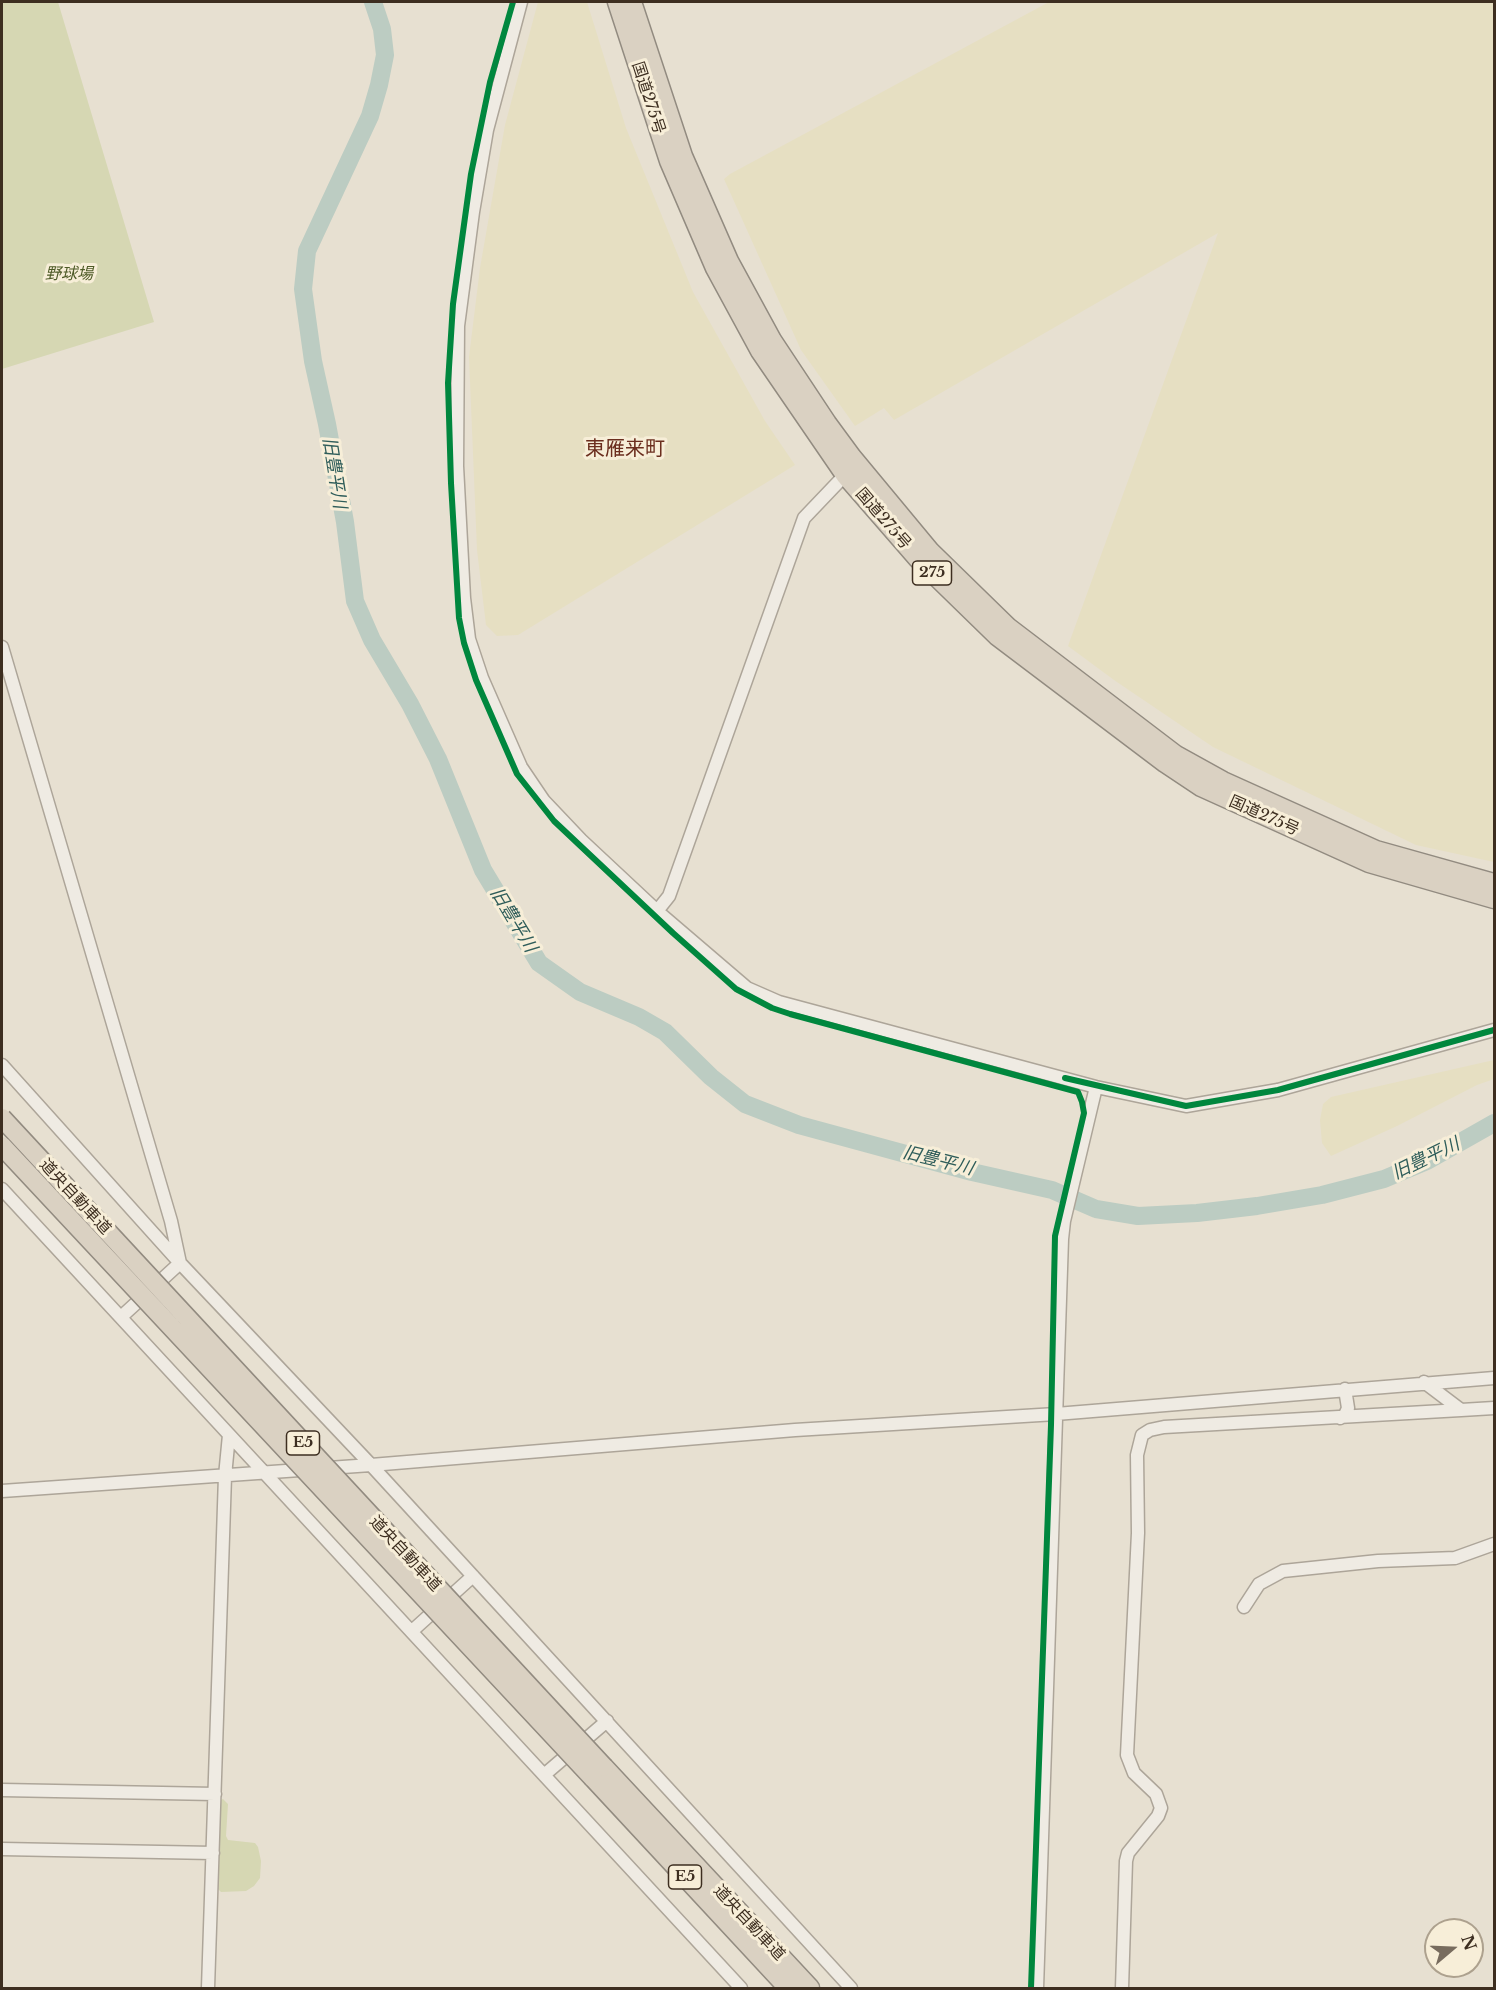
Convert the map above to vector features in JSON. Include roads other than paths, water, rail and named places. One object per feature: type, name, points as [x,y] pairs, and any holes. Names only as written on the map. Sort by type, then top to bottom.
[{"type":"highway","name":"国道275号","points":[[617,2],[669,161],[715,268],[760,351],[845,475],[918,559],[997,636],[1165,763],[1216,794],[1369,863],[1494,899]]},
{"type":"highway","name":"国道275号","points":[[632,2],[683,156],[729,261],[750,300],[772,339],[852,458],[930,551],[1008,627],[1176,755],[1223,781],[1376,850],[1494,883]]},
{"type":"highway","name":"道央自動車道","points":[[2,1118],[784,1976],[810,1989]]},
{"type":"highway","name":"道央自動車道","points":[[2,1146],[598,1773]]},
{"type":"street","points":[[521,2],[488,130],[472,212],[458,326],[457,466],[464,598],[469,639],[482,678],[521,767],[544,801],[581,840],[657,911],[747,988],[779,1002],[1096,1087],[1186,1106],[1278,1089],[1494,1030]]},
{"type":"street","points":[[657,911],[669,896],[804,518],[845,475]]},
{"type":"street","points":[[2,646],[171,1221],[180,1263]]},
{"type":"street","points":[[2,1065],[180,1263],[371,1465],[851,1989]]},
{"type":"street","points":[[1037,1989],[1064,1221],[1096,1087]]},
{"type":"street","points":[[2,1189],[741,1989]]},
{"type":"street","points":[[121,1317],[180,1263]]},
{"type":"street","points":[[2,1491],[371,1465],[795,1430],[1056,1414],[1494,1377]]},
{"type":"street","points":[[1424,1382],[1461,1410]]},
{"type":"street","points":[[1340,1418],[1345,1415],[1348,1408],[1346,1389]]},
{"type":"street","points":[[1122,1989],[1126,1861],[1128,1853],[1161,1808],[1156,1794],[1134,1773],[1127,1755],[1134,1634],[1138,1444],[1142,1435],[1150,1430],[1164,1427],[1494,1408]]},
{"type":"street","points":[[208,1989],[225,1476],[230,1435]]},
{"type":"street","points":[[1244,1607],[1259,1584],[1283,1571],[1378,1561],[1455,1558],[1494,1544]]},
{"type":"street","points":[[411,1631],[473,1576]]},
{"type":"street","points":[[544,1774],[607,1721]]},
{"type":"street","points":[[2,1790],[215,1794]]},
{"type":"street","points":[[2,1849],[213,1853]]},
{"type":"waterway","name":"旧豊平川","points":[[373,2],[382,29],[385,55],[379,85],[370,116],[307,251],[303,289],[313,361],[345,522],[355,601],[372,640],[410,704],[438,759],[483,870],[539,963],[580,992],[639,1017],[665,1032],[711,1077],[745,1104],[799,1125],[972,1172],[1052,1190],[1096,1209],[1138,1216],[1197,1213],[1322,1195],[1384,1179],[1427,1161],[1494,1123]]},
{"type":"district","name":"東雁来町","points":[[625,449]]},
{"type":"park label","name":"野球場","points":[[69,274]]}]
